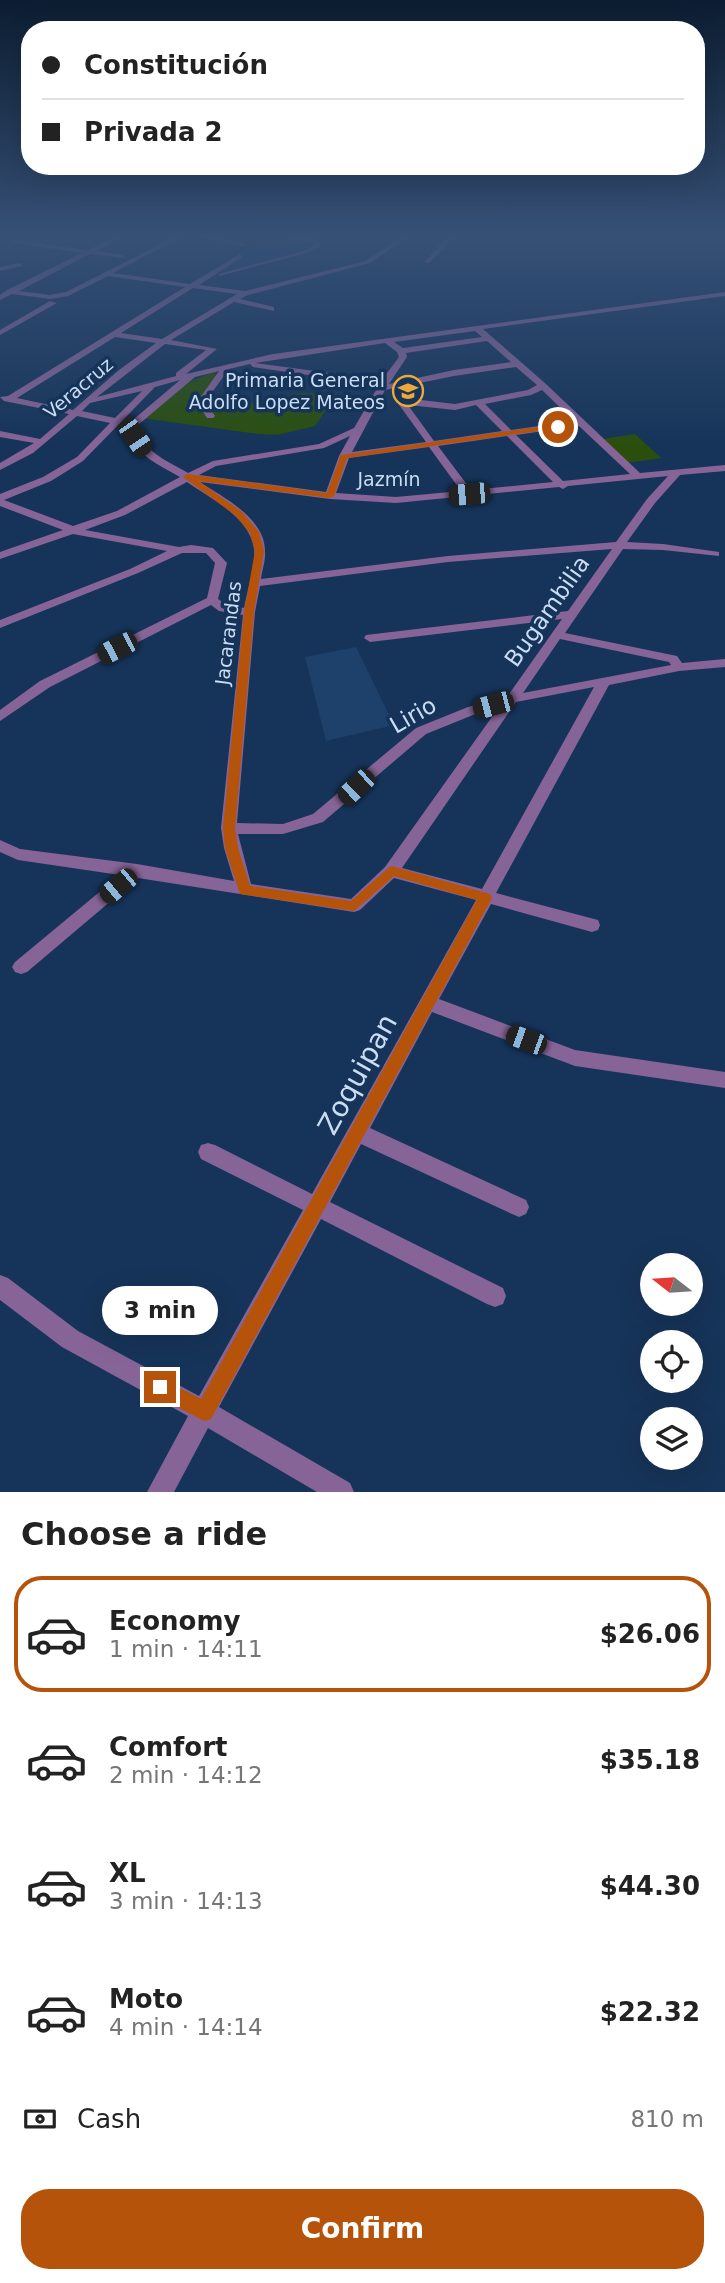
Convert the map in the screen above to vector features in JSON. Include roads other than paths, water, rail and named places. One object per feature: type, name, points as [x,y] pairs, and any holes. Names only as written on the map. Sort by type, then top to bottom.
[{"type":"street","points":[[0,333],[48,306]]},
{"type":"street","points":[[4,398],[159,306]]},
{"type":"street","name":"Veracruz","points":[[0,467],[27,454],[105,385],[223,306]]},
{"type":"street","points":[[258,306],[271,309]]},
{"type":"street","points":[[89,401],[273,356],[643,306]]},
{"type":"street","points":[[478,329],[543,386],[638,477]]},
{"type":"street","points":[[113,334],[213,349],[172,380]]},
{"type":"street","points":[[401,351],[489,338]]},
{"type":"street","points":[[330,496],[356,430],[403,357],[401,351],[386,341]]},
{"type":"street","points":[[241,363],[384,386],[518,364]]},
{"type":"street","points":[[210,416],[201,402],[227,366]]},
{"type":"street","points":[[4,398],[133,424],[192,375]]},
{"type":"street","points":[[0,500],[47,479],[80,459],[153,384]]},
{"type":"street","points":[[384,386],[401,402],[435,444],[469,494]]},
{"type":"street","points":[[401,402],[444,407],[531,392],[543,386]]},
{"type":"street","points":[[479,403],[563,486]]},
{"type":"street","points":[[344,456],[581,423]]},
{"type":"street","name":"Jacarandas","points":[[133,424],[135,437],[145,452],[187,477],[238,513],[255,532],[260,551],[249,612],[229,828],[245,890]]},
{"type":"street","points":[[0,556],[121,513],[214,464],[321,446],[356,430]]},
{"type":"street","points":[[0,433],[41,442]]},
{"type":"street","name":"Jazmín","points":[[187,477],[330,496],[396,500],[563,486],[725,468]]},
{"type":"street","name":"Bugambilia","points":[[245,890],[354,906],[391,871],[651,501],[676,474]]},
{"type":"street","points":[[0,500],[75,531],[179,551]]},
{"type":"street","points":[[254,583],[435,560],[622,543],[671,545],[715,554]]},
{"type":"street","points":[[0,624],[179,551],[191,548],[209,550],[221,564],[212,600],[45,684],[0,717]]},
{"type":"street","points":[[212,600],[223,608],[249,612]]},
{"type":"street","points":[[370,638],[571,614]]},
{"type":"street","points":[[557,635],[673,659],[678,667]]},
{"type":"street","name":"Lirio","points":[[229,828],[283,829],[318,818],[421,732],[473,710],[513,699],[678,667],[725,663]]},
{"type":"street","name":"Zoquipan","points":[[160,1492],[603,683]]},
{"type":"street","points":[[0,846],[18,854],[137,870],[245,890]]},
{"type":"street","points":[[21,967],[137,870]]},
{"type":"street","points":[[391,871],[593,925]]},
{"type":"street","points":[[428,1003],[575,1058],[725,1080]]},
{"type":"street","points":[[358,1132],[519,1207]]},
{"type":"street","points":[[208,1152],[495,1296]]},
{"type":"street","points":[[0,1286],[70,1339],[204,1412],[341,1492]]},
{"type":"place","name":"Primaria General Adolfo Lopez Mateos","points":[[408,391]]}]
